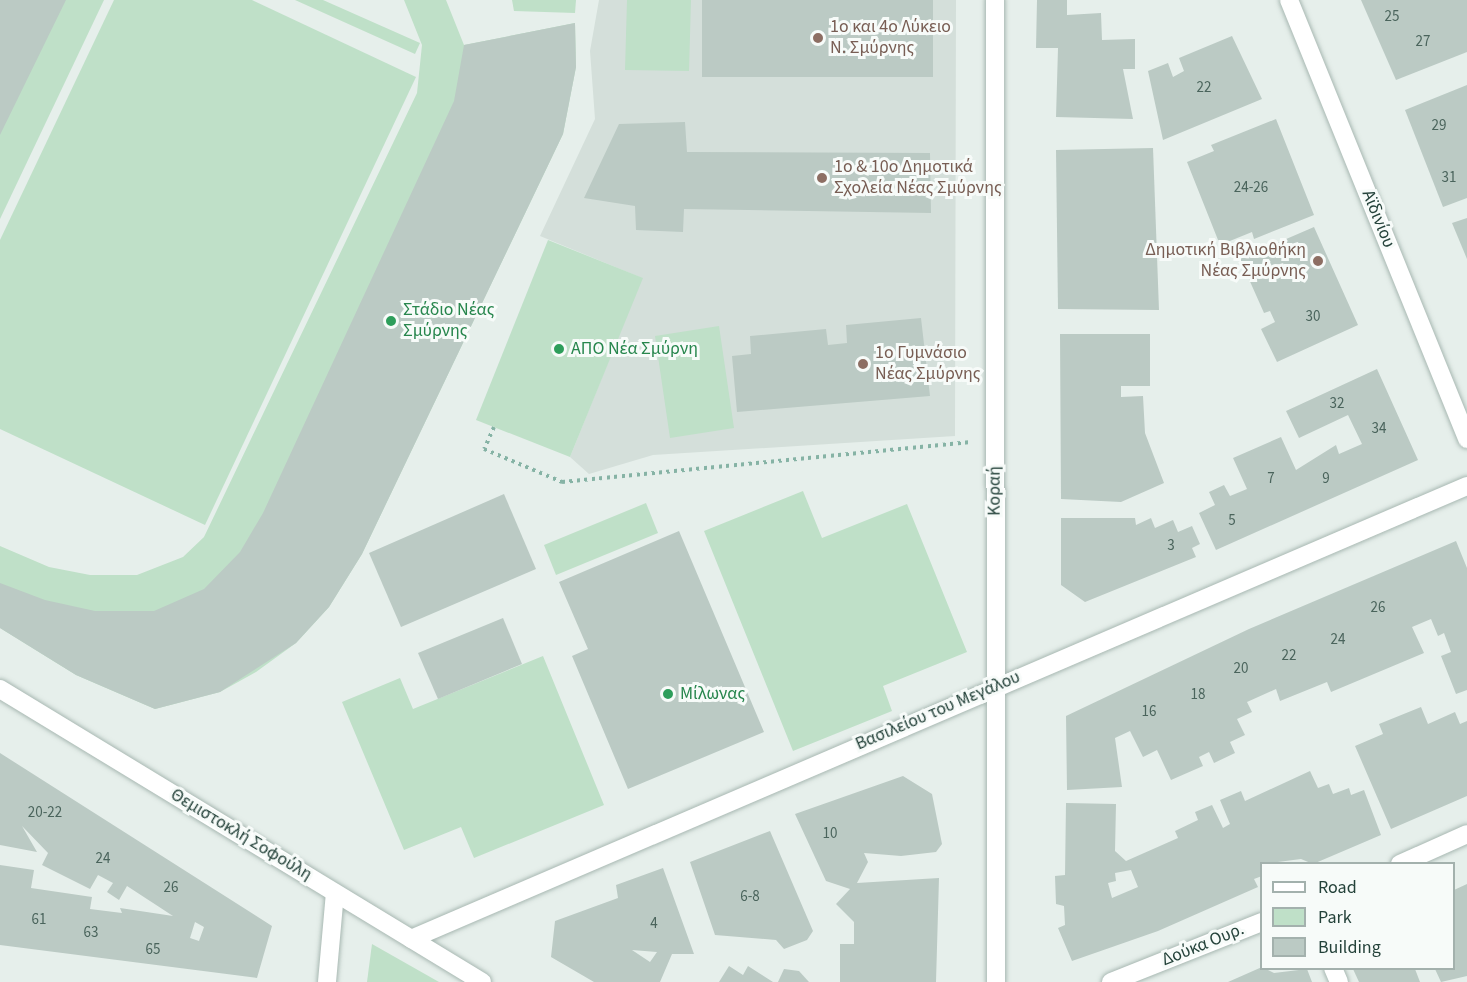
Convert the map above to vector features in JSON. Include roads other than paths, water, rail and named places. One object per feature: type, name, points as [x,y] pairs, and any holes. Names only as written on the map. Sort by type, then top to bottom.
[{"type":"street","name":"Κοραή","points":[[995,0],[996,982]]},
{"type":"street","name":"Αϊδινίου","points":[[1289,0],[1467,439]]},
{"type":"street","name":"Βασιλείου του Μεγάλου","points":[[411,939],[995,686],[1467,486]]},
{"type":"street","name":"Θεμιστοκλή Σοφούλη","points":[[0,689],[482,982]]},
{"type":"street","points":[[1404,862],[1467,834]]},
{"type":"street","points":[[327,982],[335,892]]},
{"type":"street","name":"Δούκα Ουρ.","points":[[1112,982],[1260,923]]},
{"type":"place","name":"1ο και 4ο Λύκειο Ν. Σμύρνης","points":[[818,38]]},
{"type":"place","name":"1ο & 10ο Δημοτικά Σχολεία Νέας Σμύρνης","points":[[822,178]]},
{"type":"place","name":"Δημοτική Βιβλιοθήκη Νέας Σμύρνης","points":[[1318,261]]},
{"type":"place","name":"Στάδιο Νέας Σμύρνης","points":[[391,321]]},
{"type":"place","name":"ΑΠΟ Νέα Σμύρνη","points":[[559,349]]},
{"type":"place","name":"1ο Γυμνάσιο Νέας Σμύρνης","points":[[863,364]]},
{"type":"place","name":"Μίλωνας","points":[[668,694]]}]
